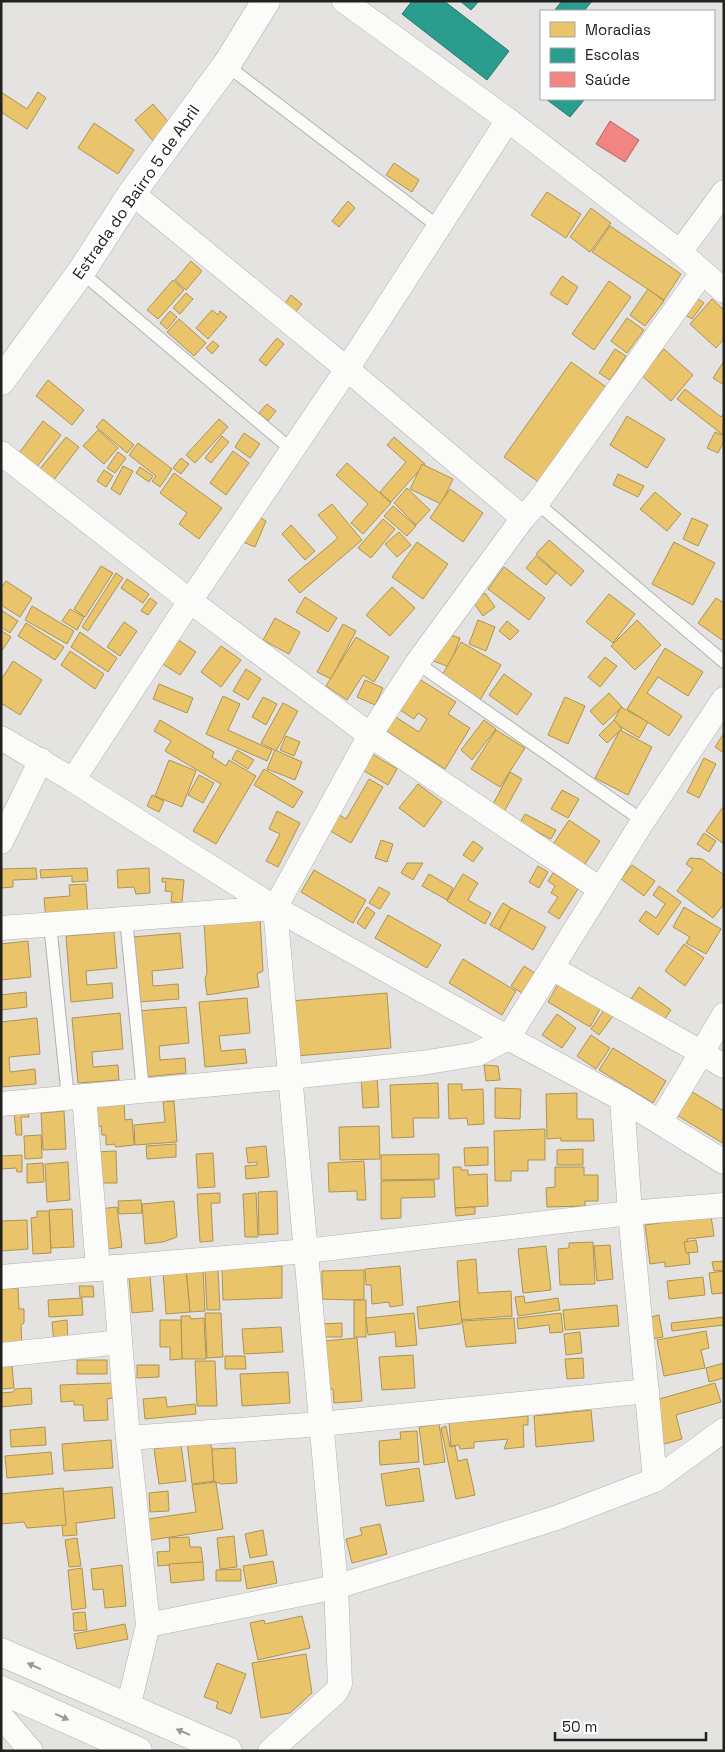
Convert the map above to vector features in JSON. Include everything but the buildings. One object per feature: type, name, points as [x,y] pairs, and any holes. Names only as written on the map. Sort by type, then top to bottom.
[{"type":"street","name":"Estrada do Bairro 5 de Abril","points":[[1,381],[81,272],[132,193],[226,64],[266,1]]},
{"type":"street","points":[[344,1],[508,120],[680,252],[724,291]]},
{"type":"street","points":[[73,780],[190,601],[347,369],[508,120]]},
{"type":"street","points":[[680,252],[724,192]]},
{"type":"street","points":[[132,193],[347,369],[530,511]]},
{"type":"street","points":[[270,1751],[332,1696],[340,1684],[336,1587],[275,908],[370,735],[417,663],[530,511],[702,273]]},
{"type":"street","points":[[1,453],[190,601],[370,735],[600,889]]},
{"type":"street","points":[[1,1104],[422,1063],[477,1054],[508,1038],[643,821],[724,699]]},
{"type":"street","points":[[1,738],[41,760],[275,908],[508,1038],[622,1099],[724,1162]]},
{"type":"street","points":[[1,842],[41,760]]},
{"type":"street","points":[[1,928],[275,908]]},
{"type":"street","points":[[552,968],[724,1066]]},
{"type":"street","points":[[660,1122],[724,1015]]},
{"type":"street","points":[[76,1097],[120,1342],[148,1625],[128,1708]]},
{"type":"street","points":[[622,1099],[630,1213],[655,1480]]},
{"type":"street","points":[[1,1277],[306,1251],[630,1213],[724,1205]]},
{"type":"street","points":[[1,1354],[120,1342]]},
{"type":"street","points":[[128,1438],[322,1424],[647,1391]]},
{"type":"street","points":[[148,1625],[336,1587],[556,1518],[655,1480],[724,1430]]},
{"type":"street","points":[[1,1652],[228,1751]]},
{"type":"street","points":[[1,1690],[138,1751]]},
{"type":"street","points":[[1,1716],[31,1751]]},
{"type":"street","points":[[1,1735],[20,1751]]},
{"type":"lane","points":[[226,64],[439,226]]},
{"type":"lane","points":[[81,272],[292,450]]},
{"type":"lane","points":[[530,511],[724,662]]},
{"type":"lane","points":[[417,663],[643,821]]},
{"type":"lane","points":[[126,918],[143,1091]]},
{"type":"lane","points":[[50,924],[76,1097]]}]
